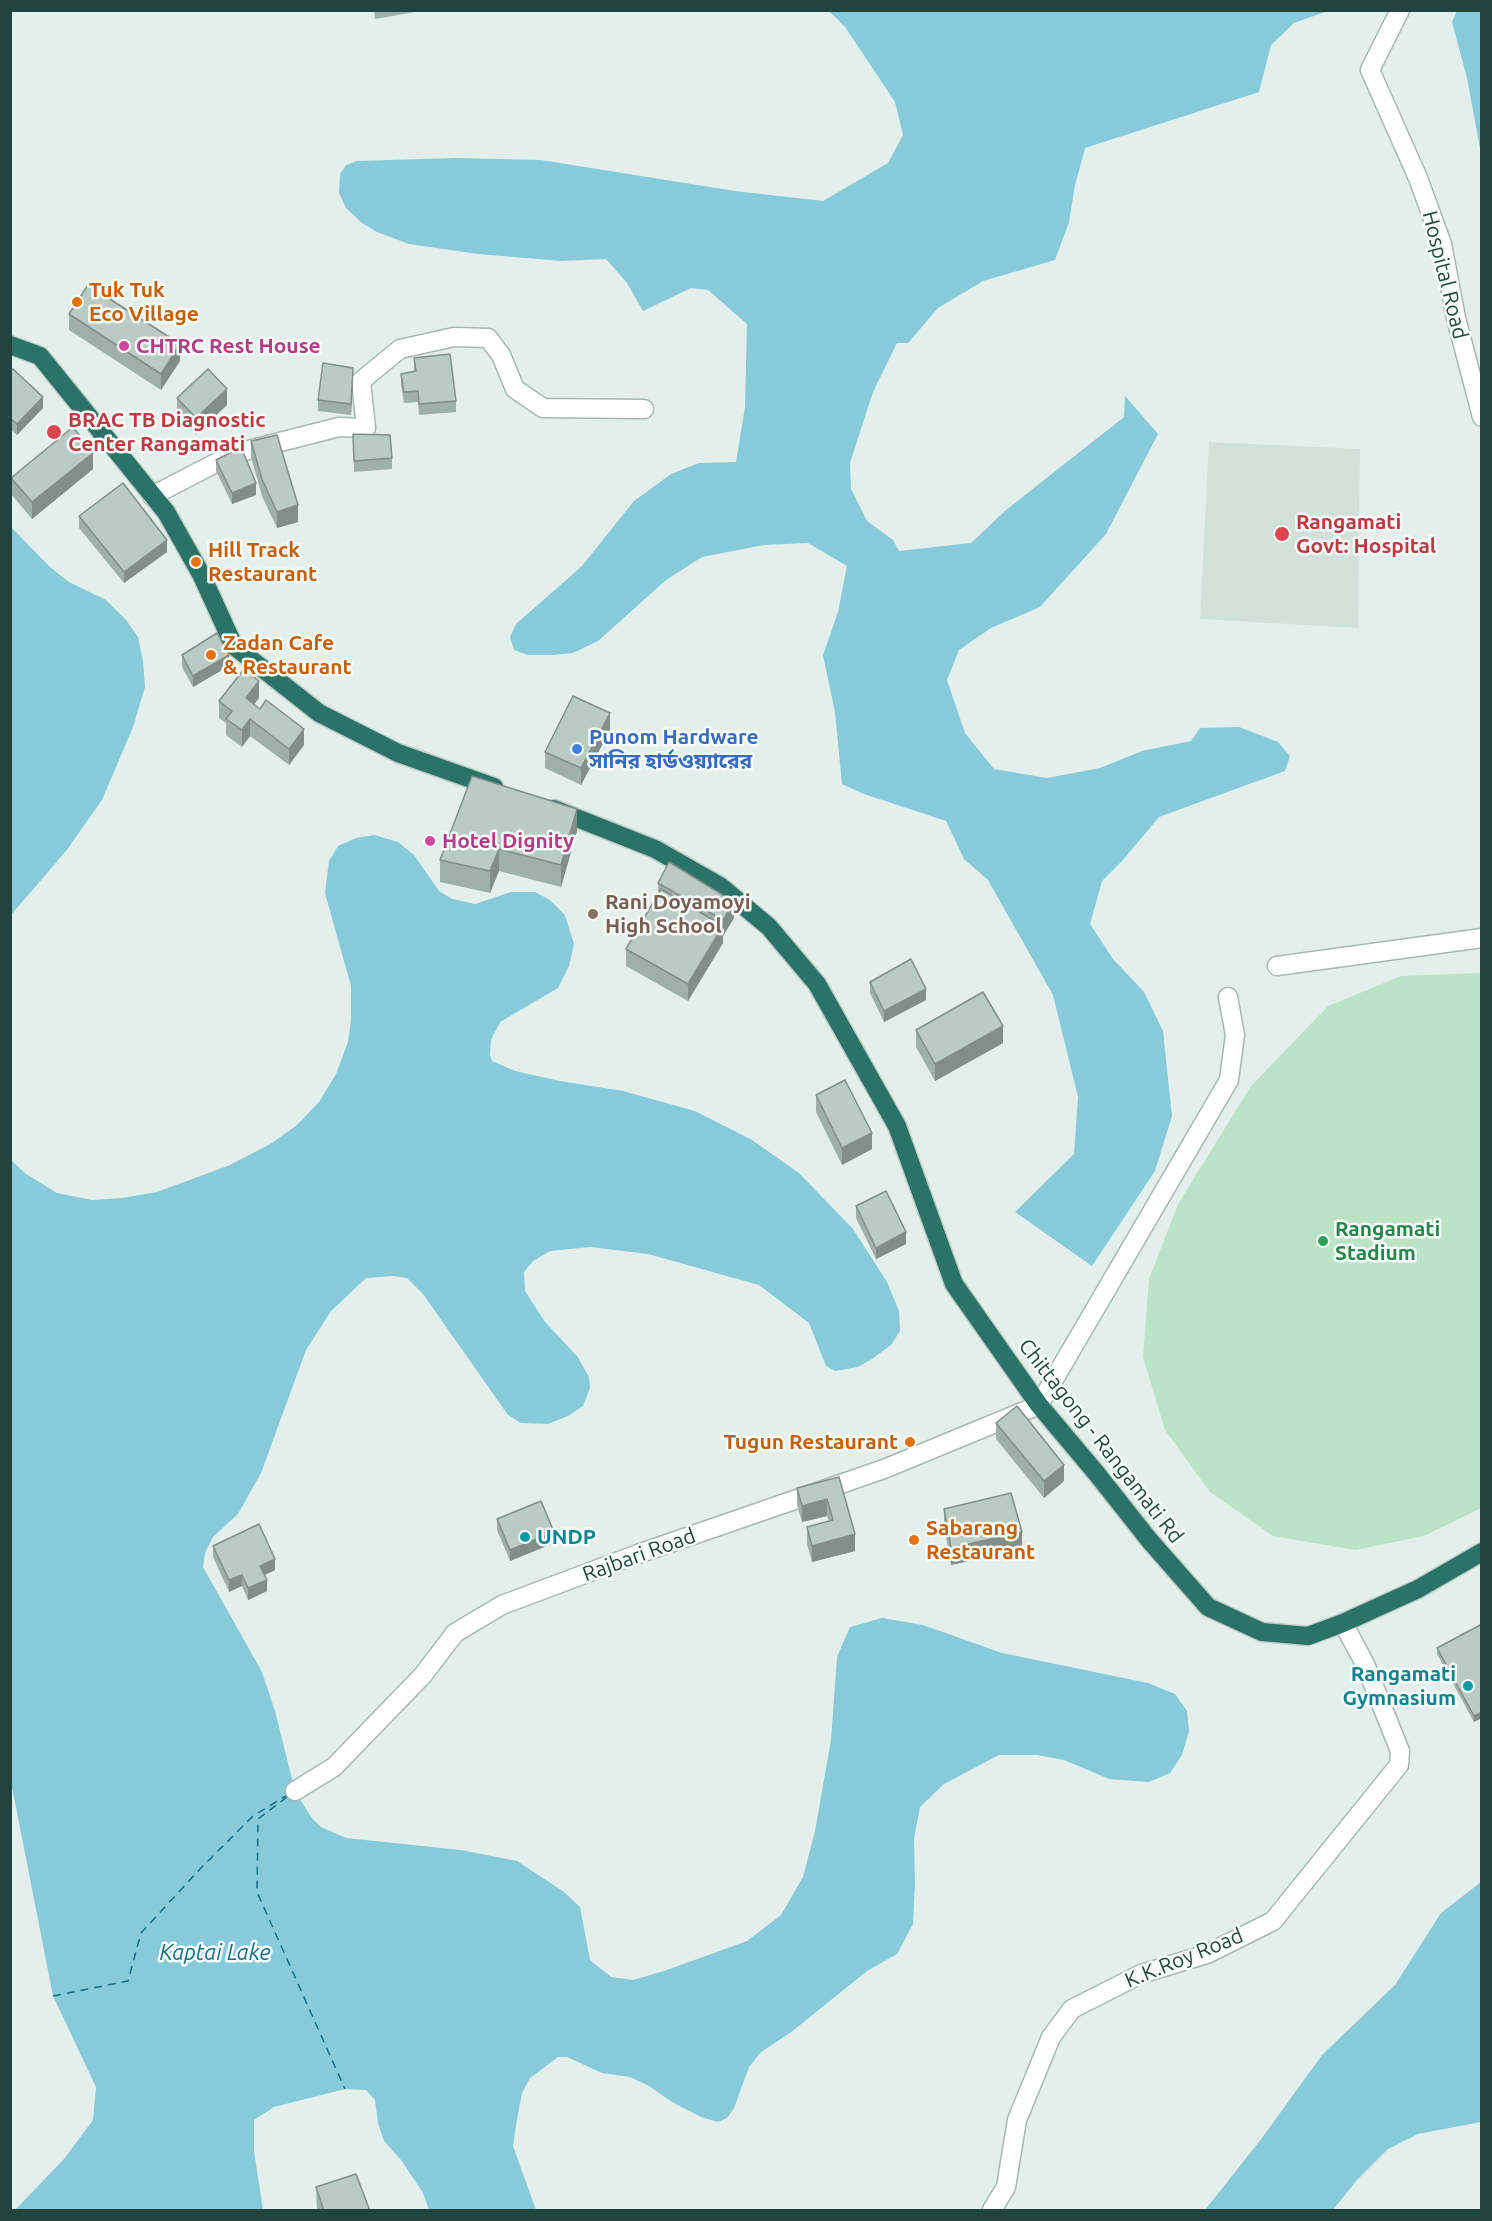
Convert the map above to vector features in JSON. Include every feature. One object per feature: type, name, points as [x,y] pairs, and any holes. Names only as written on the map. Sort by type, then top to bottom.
[{"type":"highway","points":[[10,345],[40,356],[166,512],[201,574],[234,646],[319,713],[398,753],[514,794]]},
{"type":"highway","name":"Chittagong - Rangamati Rd","points":[[535,802],[655,849],[720,886],[769,927],[818,984],[897,1126],[954,1284],[1038,1405],[1150,1541],[1208,1607],[1262,1632],[1308,1635],[1343,1623],[1418,1589],[1482,1552]]},
{"type":"street","name":"Hospital Road","points":[[1400,10],[1370,70],[1418,178],[1442,243],[1456,318],[1482,417]]},
{"type":"street","points":[[152,496],[233,454],[339,427],[366,428],[361,381],[400,349],[454,337],[488,338],[501,355],[515,389],[543,408],[644,409]]},
{"type":"street","points":[[1277,966],[1482,938]]},
{"type":"street","points":[[1038,1405],[1229,1080],[1235,1035],[1228,997]]},
{"type":"street","name":"Rajbari Road","points":[[295,1791],[334,1767],[423,1675],[454,1633],[502,1605],[638,1554],[884,1468],[1038,1405]]},
{"type":"street","name":"K.K.Roy Road","points":[[992,2211],[1006,2187],[1017,2120],[1051,2037],[1072,2009],[1141,1974],[1207,1954],[1273,1921],[1399,1765],[1400,1751],[1365,1664],[1343,1623]]},
{"type":"shaded area","name":"Rangamati Govt: Hospital","points":[[1209,442],[1360,449],[1358,628],[1200,619]]},
{"type":"green space","name":"Rangamati Stadium","points":[[1481,973],[1481,1508],[1424,1536],[1355,1550],[1273,1536],[1210,1492],[1165,1430],[1143,1357],[1149,1279],[1178,1204],[1251,1086],[1328,1006],[1401,976]]},
{"type":"water","points":[[829,11],[1328,11],[1294,23],[1271,45],[1259,92],[1085,148],[1075,185],[1069,222],[1055,260],[983,281],[938,308],[908,343],[897,343],[873,392],[850,463],[851,489],[867,521],[893,540],[899,551],[971,543],[1006,510],[1124,417],[1125,396],[1158,434],[1106,534],[1040,607],[991,628],[959,650],[947,680],[965,733],[994,769],[1047,778],[1100,768],[1142,751],[1191,741],[1200,728],[1239,727],[1278,742],[1290,756],[1285,771],[1159,817],[1102,881],[1090,924],[1113,959],[1144,992],[1163,1031],[1172,1116],[1155,1171],[1092,1266],[1015,1212],[1074,1154],[1078,1097],[1053,995],[988,880],[964,859],[946,821],[864,794],[842,784],[835,712],[823,655],[838,612],[847,566],[808,543],[764,545],[702,557],[666,580],[598,641],[573,653],[528,655],[514,650],[510,637],[516,624],[582,566],[634,501],[671,474],[699,463],[736,462],[745,407],[747,324],[708,290],[691,288],[643,311],[627,283],[606,259],[561,261],[478,254],[409,244],[377,232],[362,223],[346,208],[339,193],[340,174],[346,165],[357,161],[456,158],[541,160],[735,191],[823,201],[888,163],[903,135],[895,102],[845,27]]},
{"type":"water","points":[[1457,11],[1481,11],[1481,154],[1467,78],[1452,22]]},
{"type":"water","points":[[11,527],[50,567],[69,582],[106,600],[126,620],[138,637],[145,687],[133,727],[102,800],[66,851],[11,915]]},
{"type":"water","name":"Kaptai Lake","points":[[374,835],[398,842],[414,855],[439,891],[452,899],[475,904],[511,892],[535,892],[550,900],[565,915],[574,944],[569,966],[558,988],[500,1022],[491,1040],[492,1061],[515,1071],[623,1091],[695,1111],[752,1140],[799,1173],[853,1229],[887,1282],[899,1311],[900,1331],[891,1345],[872,1359],[858,1367],[835,1371],[826,1366],[809,1323],[759,1285],[648,1254],[590,1247],[550,1251],[533,1261],[524,1272],[525,1291],[545,1322],[577,1356],[589,1377],[590,1388],[583,1406],[568,1416],[548,1424],[521,1423],[508,1415],[423,1294],[407,1278],[393,1276],[366,1278],[331,1311],[306,1350],[261,1473],[238,1514],[213,1537],[205,1553],[203,1567],[262,1672],[275,1711],[295,1791],[311,1817],[321,1827],[346,1838],[461,1850],[517,1861],[564,1892],[580,1907],[590,1960],[611,1977],[633,1980],[747,1941],[781,1915],[803,1877],[815,1831],[831,1740],[837,1657],[850,1627],[882,1618],[923,1625],[1002,1653],[1148,1683],[1175,1694],[1187,1711],[1189,1731],[1182,1755],[1170,1773],[1149,1782],[1109,1779],[1064,1760],[1037,1755],[999,1755],[944,1784],[920,1807],[914,1838],[913,1924],[897,1954],[867,1971],[790,2033],[761,2052],[749,2067],[734,2108],[727,2118],[718,2122],[701,2117],[630,2077],[602,2073],[567,2057],[558,2057],[530,2078],[522,2093],[513,2146],[536,2210],[429,2210],[423,2193],[401,2160],[384,2141],[378,2123],[375,2100],[366,2090],[345,2089],[274,2107],[254,2120],[254,2151],[263,2210],[15,2210],[64,2159],[93,2120],[96,2087],[53,1996],[11,1782],[10,1159],[26,1174],[57,1193],[92,1200],[122,1198],[157,1192],[230,1165],[272,1143],[297,1125],[319,1102],[336,1074],[348,1042],[351,1020],[351,986],[325,893],[329,861],[338,846],[356,838]]},
{"type":"water","points":[[1481,1882],[1481,2122],[1418,2134],[1388,2149],[1356,2181],[1333,2210],[1205,2210],[1262,2138],[1322,2055],[1395,1985],[1441,1913]]},
{"type":"building","points":[[88,285],[180,344],[161,374],[69,314]]},
{"type":"building","points":[[450,354],[456,401],[419,404],[418,391],[404,392],[401,374],[416,371],[414,358]]},
{"type":"building","points":[[323,363],[353,368],[351,404],[318,400]]},
{"type":"building","points":[[13,369],[43,397],[17,424],[10,418],[10,371]]},
{"type":"building","points":[[208,369],[227,389],[196,418],[177,398]]},
{"type":"building","points":[[73,427],[93,453],[32,502],[11,478]]},
{"type":"building","points":[[353,434],[390,435],[392,458],[354,461]]},
{"type":"building","points":[[277,435],[298,505],[277,512],[262,479],[251,441]]},
{"type":"building","points":[[241,447],[256,483],[232,493],[216,460]]},
{"type":"building","points":[[123,483],[167,540],[124,572],[79,516]]},
{"type":"building","points":[[217,633],[229,655],[193,676],[182,655]]},
{"type":"building","points":[[244,669],[259,681],[246,698],[260,709],[266,700],[304,729],[289,749],[250,719],[242,730],[226,719],[232,711],[219,701]]},
{"type":"building","name":"Punom Hardware সানির হার্ডওয়্যারের","points":[[573,696],[610,713],[581,768],[545,752]]},
{"type":"building","points":[[472,776],[577,809],[561,865],[499,849],[490,871],[440,860]]},
{"type":"building","points":[[669,862],[734,902],[723,920],[658,883]]},
{"type":"building","points":[[661,889],[723,926],[688,984],[626,949]]},
{"type":"building","points":[[911,959],[926,989],[884,1011],[870,982]]},
{"type":"building","points":[[983,992],[1003,1026],[935,1064],[916,1030]]},
{"type":"building","points":[[845,1080],[872,1133],[842,1148],[816,1095]]},
{"type":"building","points":[[886,1191],[906,1232],[876,1248],[856,1206]]},
{"type":"building","points":[[1017,1406],[1064,1465],[1044,1481],[996,1423]]},
{"type":"building","points":[[839,1477],[855,1534],[812,1546],[807,1527],[833,1520],[827,1499],[802,1506],[797,1488]]},
{"type":"building","points":[[1011,1493],[1022,1532],[951,1548],[944,1509]]},
{"type":"building","name":"UNDP","points":[[541,1501],[554,1532],[510,1550],[497,1519]]},
{"type":"building","points":[[259,1524],[275,1559],[260,1566],[267,1580],[248,1588],[242,1575],[229,1580],[213,1546]]},
{"type":"building","name":"Rangamati Gymnasium","points":[[1482,1624],[1482,1712],[1474,1716],[1437,1648]]},
{"type":"building","points":[[356,2174],[370,2211],[324,2211],[316,2187]]},
{"type":"ferry route","points":[[53,1996],[128,1981],[141,1933],[253,1816],[289,1794]]},
{"type":"ferry route","points":[[287,1797],[258,1819],[257,1892],[345,2089]]},
{"type":"place","name":"Tuk Tuk Eco Village","points":[[77,302]]},
{"type":"place","name":"CHTRC Rest House","points":[[124,346]]},
{"type":"place","name":"BRAC TB Diagnostic Center Rangamati","points":[[54,432]]},
{"type":"place","name":"Rangamati Govt: Hospital","points":[[1282,534]]},
{"type":"place","name":"Hill Track Restaurant","points":[[196,562]]},
{"type":"place","name":"Zadan Cafe & Restaurant","points":[[211,655]]},
{"type":"place","name":"Punom Hardware সানির হার্ডওয়্যারের","points":[[577,749]]},
{"type":"place","name":"Hotel Dignity","points":[[430,841]]},
{"type":"place","name":"Rani Doyamoyi High School","points":[[593,914]]},
{"type":"place","name":"Rangamati Stadium","points":[[1323,1241]]},
{"type":"place","name":"Tugun Restaurant","points":[[910,1442]]},
{"type":"place","name":"UNDP","points":[[525,1537]]},
{"type":"place","name":"Sabarang Restaurant","points":[[914,1540]]},
{"type":"place","name":"Rangamati Gymnasium","points":[[1468,1686]]}]
